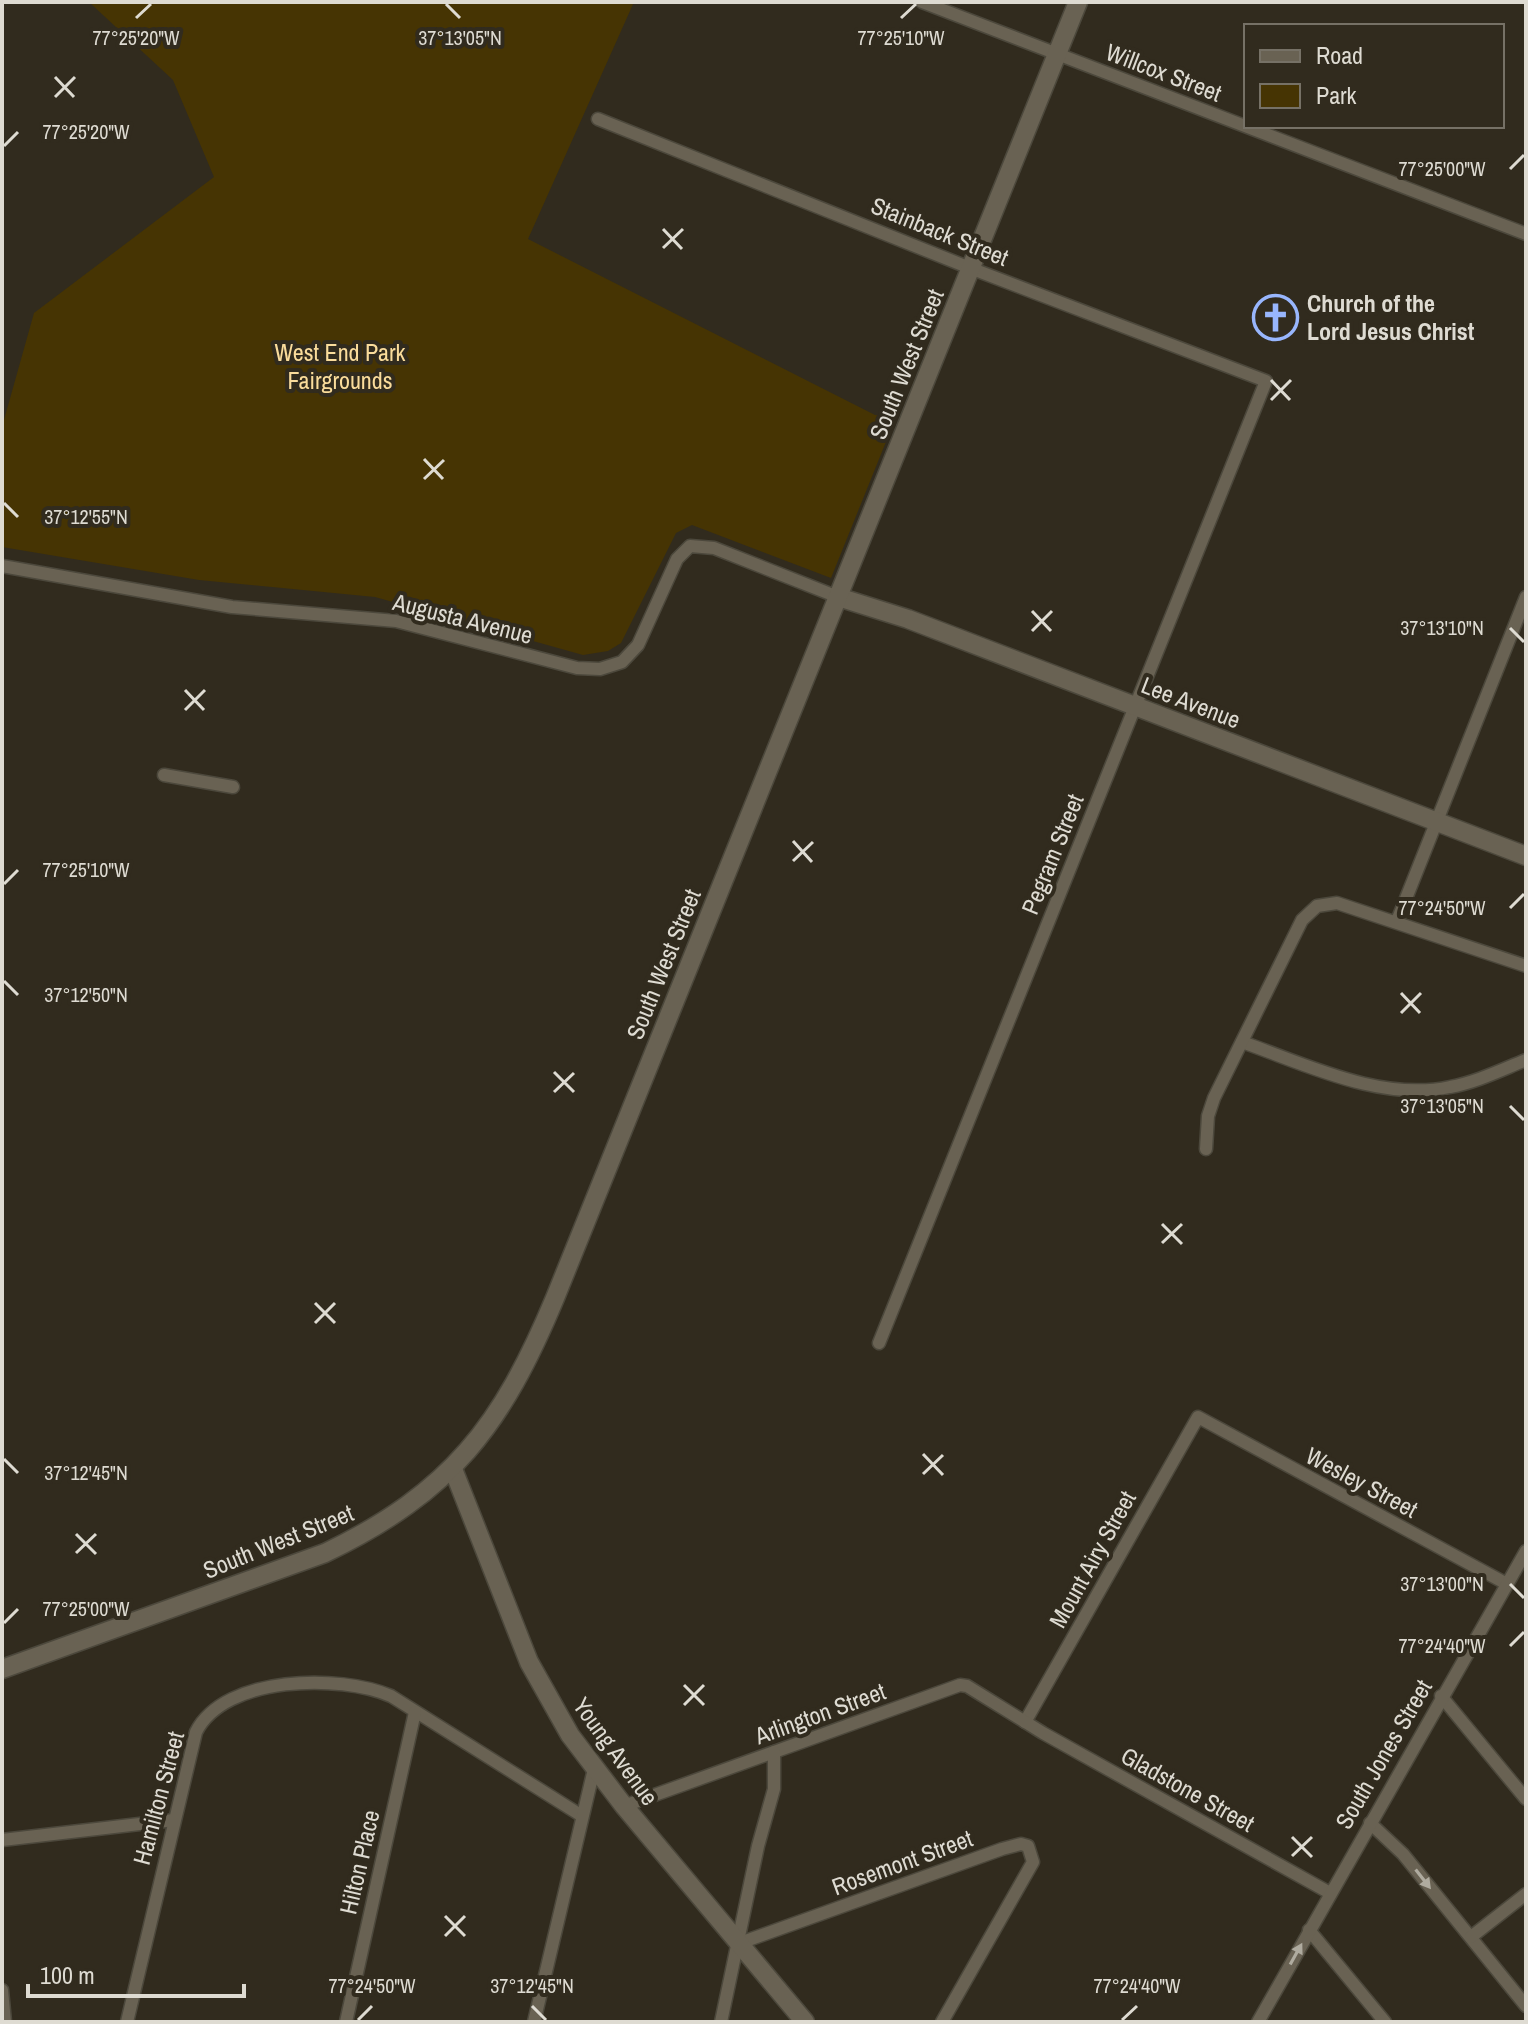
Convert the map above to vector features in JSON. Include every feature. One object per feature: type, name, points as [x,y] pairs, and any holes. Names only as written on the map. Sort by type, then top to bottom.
[{"type":"street","name":"Willcox Street","points":[[922,2],[1244,126]]},
{"type":"street","name":"South West Street","points":[[2,1669],[325,1553],[398,1514],[453,1469],[493,1421],[529,1361],[1078,2]]},
{"type":"street","name":"Stainback Street","points":[[598,119],[970,268],[1266,381]]},
{"type":"street","name":"Willcox Street","points":[[1248,128],[1526,234]]},
{"type":"street","name":"Pegram Street","points":[[879,1343],[1266,381]]},
{"type":"street","name":"Augusta Avenue","points":[[2,566],[232,607],[396,621],[577,668],[610,667],[632,653],[677,559],[690,546],[714,548],[838,597]]},
{"type":"street","name":"Lee Avenue","points":[[838,597],[908,619],[1526,856]]},
{"type":"street","points":[[1397,921],[1526,597]]},
{"type":"street","points":[[164,775],[233,787]]},
{"type":"street","points":[[1206,1149],[1208,1116],[1214,1098],[1308,912],[1317,906],[1337,903],[1526,966]]},
{"type":"street","points":[[1242,1042],[1324,1071],[1403,1090],[1448,1088],[1526,1060]]},
{"type":"street","name":"Wesley Street","points":[[1198,1417],[1507,1584]]},
{"type":"street","name":"Mount Airy Street","points":[[1025,1722],[1198,1417]]},
{"type":"street","name":"Young Avenue","points":[[453,1469],[529,1662],[570,1735],[624,1806],[805,2022]]},
{"type":"street","name":"South Jones Street","points":[[1258,2022],[1441,1696],[1507,1584],[1522,1571],[1526,1551]]},
{"type":"street","name":"Hamilton Street","points":[[127,2022],[174,1820],[202,1722],[237,1697],[283,1687],[334,1682],[372,1688],[582,1816]]},
{"type":"street","name":"Arlington Street","points":[[624,1806],[960,1685],[967,1686],[1025,1722]]},
{"type":"street","points":[[1441,1696],[1526,1799]]},
{"type":"street","name":"Hilton Place","points":[[346,2022],[415,1712]]},
{"type":"street","name":"Gladstone Street","points":[[1025,1722],[1330,1893]]},
{"type":"street","points":[[721,2022],[758,1846],[774,1789],[774,1752]]},
{"type":"street","points":[[534,2022],[594,1769]]},
{"type":"street","points":[[2,1840],[174,1820]]},
{"type":"street","points":[[1370,1823],[1403,1854],[1526,2006]]},
{"type":"street","name":"Rosemont Street","points":[[740,1943],[1021,1844],[1028,1846],[1034,1858],[942,2022]]},
{"type":"street","points":[[1471,1937],[1526,1894]]},
{"type":"street","points":[[1309,1930],[1385,2022]]},
{"type":"street","points":[[2,1990],[5,2022]]},
{"type":"green space","name":"West End Park Fairgrounds","points":[[89,2],[634,2],[528,239],[875,415],[896,417],[831,578],[692,525],[676,533],[621,643],[608,651],[583,655],[375,597],[199,580],[2,547],[2,427],[34,313],[214,177],[173,80]]},
{"type":"place","name":"Church of the Lord Jesus Christ","points":[[1276,317]]}]
